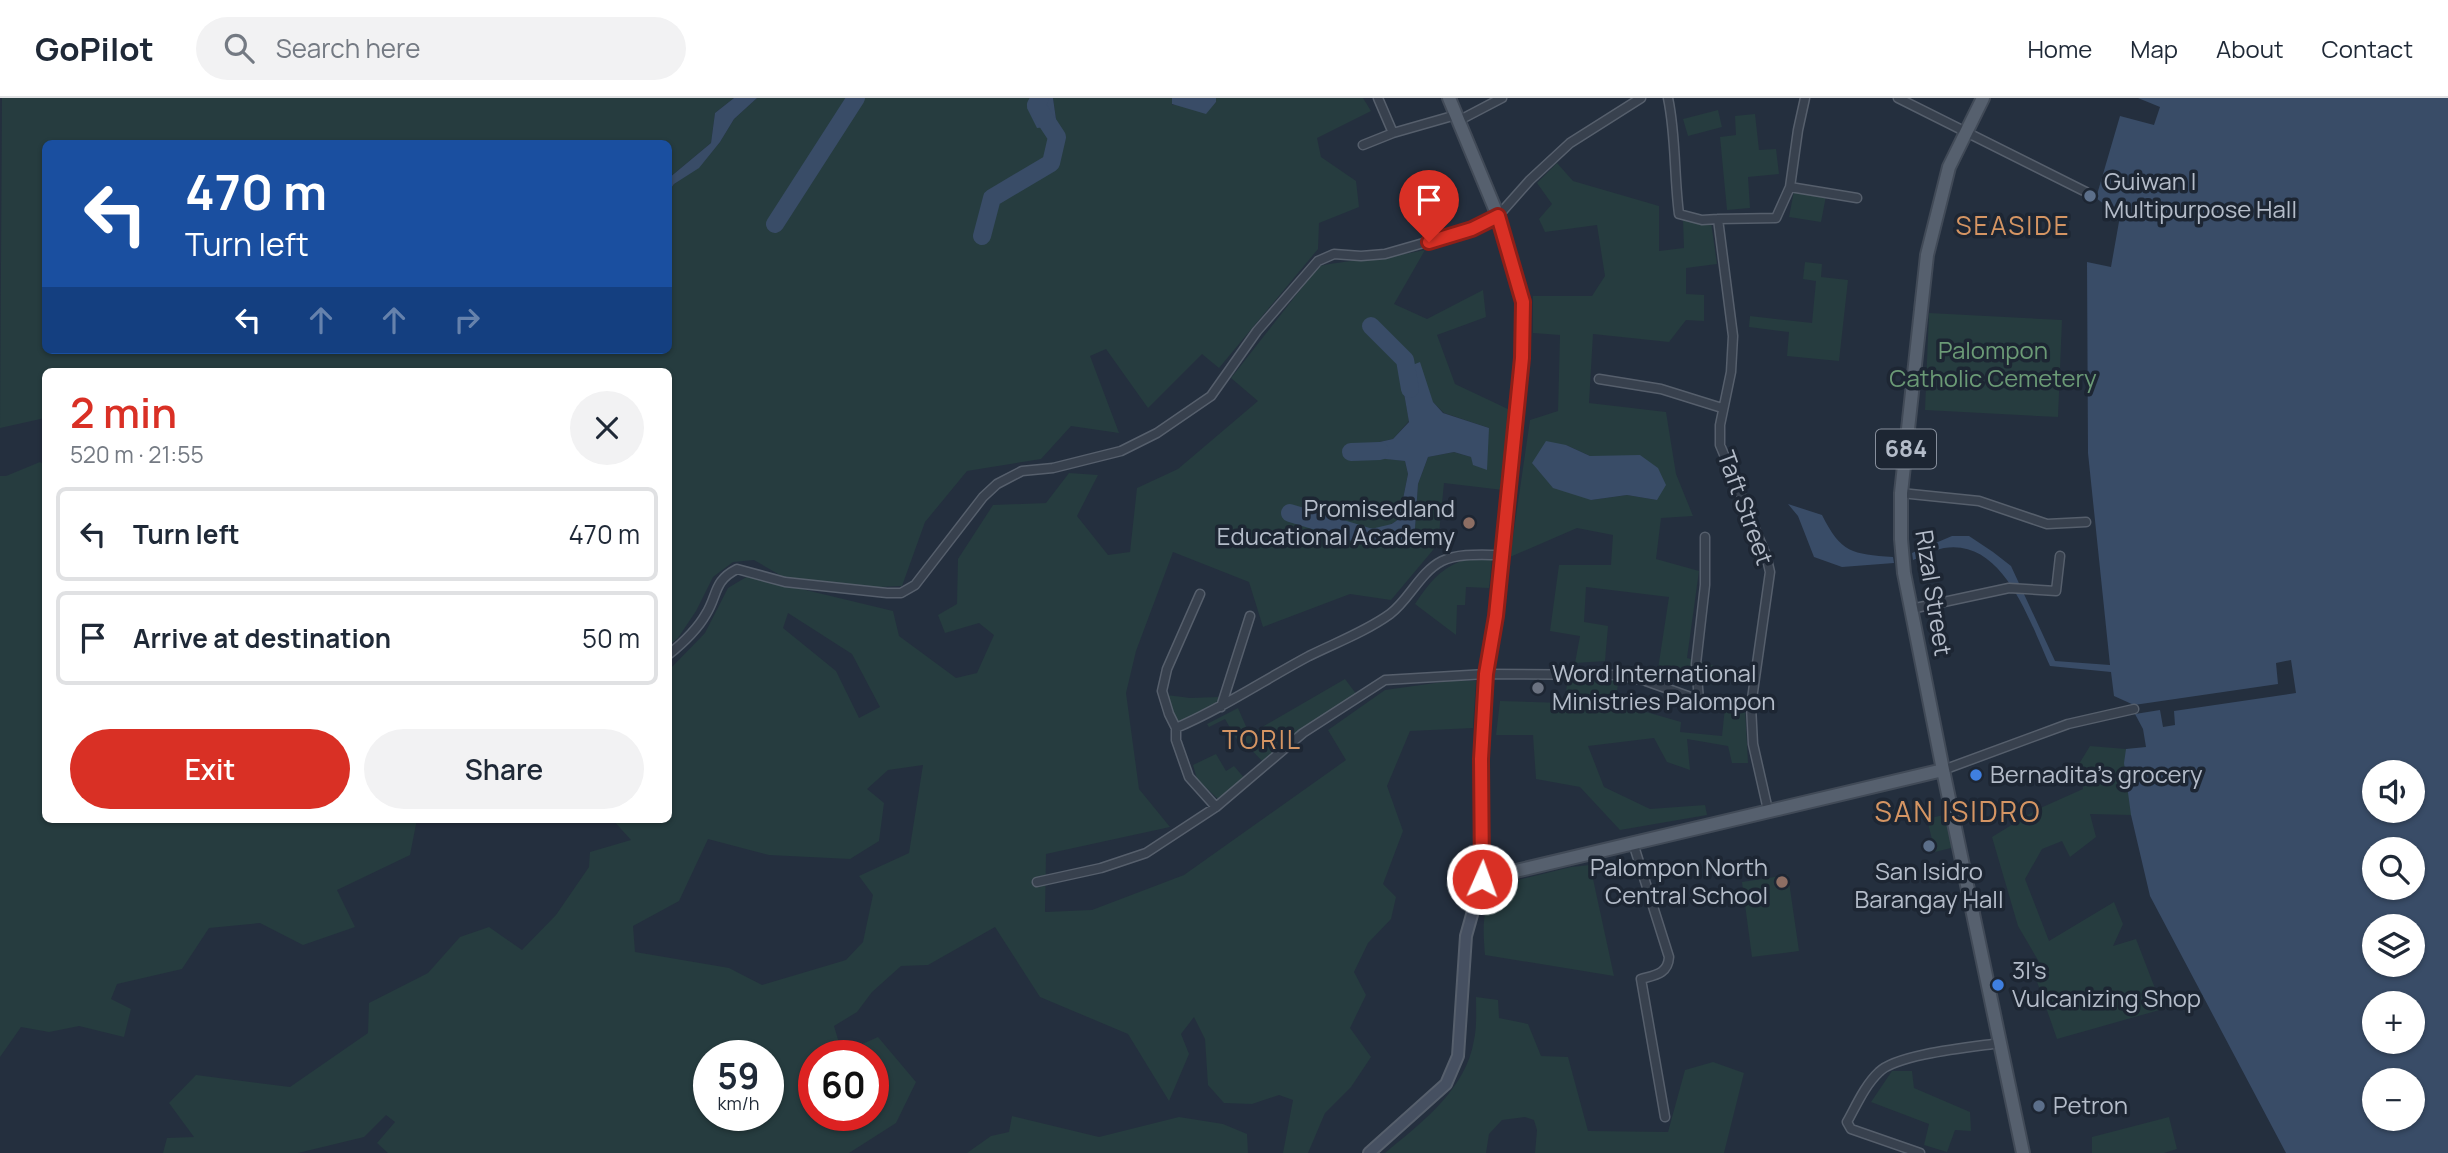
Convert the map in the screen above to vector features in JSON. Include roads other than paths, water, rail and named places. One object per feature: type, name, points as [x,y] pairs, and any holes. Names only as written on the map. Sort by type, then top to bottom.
[{"type":"main road","points":[[1369,1153],[1446,1084],[1458,1056],[1466,936],[1482,879],[1481,759],[1486,674],[1496,616],[1500,555],[1522,358],[1523,302],[1498,216],[1449,98]]},
{"type":"main road","name":"Rizal Street","points":[[1943,769],[1901,539],[1901,493],[1927,255],[1945,180],[1965,131],[1983,98]]},
{"type":"main road","points":[[1482,879],[1943,769]]},
{"type":"main road","name":"684","points":[[1943,769],[2023,1153]]},
{"type":"street","points":[[1378,98],[1392,133]]},
{"type":"street","points":[[1363,145],[1392,133],[1457,118],[1502,98]]},
{"type":"street","points":[[672,652],[688,638],[708,612],[721,580],[737,569],[785,582],[901,593],[915,585],[997,484],[1022,471],[1053,468],[1121,451],[1157,433],[1211,396],[1257,331],[1318,261],[1334,254],[1385,254],[1472,229],[1498,216],[1530,180],[1570,143],[1641,98]]},
{"type":"street","points":[[1668,98],[1672,114],[1674,180],[1679,214],[1702,220],[1776,218],[1790,187],[1805,98]]},
{"type":"street","points":[[1899,98],[2087,192]]},
{"type":"street","points":[[1790,187],[1857,198]]},
{"type":"street","name":"Taft Street","points":[[1718,219],[1733,336],[1731,372],[1722,408],[1720,445],[1766,555],[1770,572],[1751,706],[1753,744],[1768,810]]},
{"type":"street","points":[[1599,379],[1661,390],[1722,408]]},
{"type":"street","points":[[1901,493],[1979,501],[2047,524],[2086,522]]},
{"type":"street","points":[[1699,700],[1696,664],[1705,585],[1705,537]]},
{"type":"street","points":[[1176,727],[1221,707],[1388,615],[1406,601],[1424,577],[1442,561],[1467,555],[1500,555]]},
{"type":"street","points":[[1912,609],[2009,588],[2056,591],[2060,556]]},
{"type":"street","points":[[1199,594],[1167,669],[1162,691],[1176,727],[1176,740],[1189,777],[1216,807]]},
{"type":"street","points":[[1221,707],[1250,616]]},
{"type":"street","points":[[1037,882],[1101,868],[1146,853],[1216,807],[1303,733],[1385,680],[1486,674],[1618,675],[1643,680],[1699,700],[1751,706]]},
{"type":"street","points":[[1943,769],[2068,724],[2134,709]]},
{"type":"street","points":[[1633,843],[1669,957],[1668,966],[1661,973],[1641,979],[1665,1117]]},
{"type":"street","points":[[1920,1153],[1851,1129],[1847,1122],[1867,1087],[1880,1070],[1895,1063],[1939,1052],[2000,1043]]},
{"type":"water","points":[[734,98],[757,98],[734,119],[699,168],[672,187],[672,176],[711,143],[715,113]]},
{"type":"water","points":[[1030,98],[1053,98],[1057,126],[1037,128],[1027,108]]},
{"type":"water","points":[[1172,98],[1216,98],[1216,102],[1206,114],[1172,104]]},
{"type":"water","points":[[2138,98],[2448,98],[2448,1153],[2286,1153],[2150,896],[2131,815],[2124,763],[2126,749],[2146,747],[2134,705],[2114,696],[2111,672],[2050,666],[2012,587],[1999,570],[1983,556],[1965,548],[1944,548],[1913,560],[1912,553],[1952,536],[1969,536],[2011,566],[2055,661],[2110,665],[2088,453],[2087,262],[2111,267],[2120,216],[2096,198],[2120,116],[2154,125],[2160,107]]},
{"type":"water","points":[[1420,362],[1433,402],[1443,413],[1489,428],[1487,470],[1473,465],[1471,457],[1454,452],[1428,457],[1418,484],[1415,529],[1393,538],[1356,537],[1357,529],[1383,530],[1399,519],[1408,474],[1405,461],[1357,456],[1357,447],[1393,439],[1409,422],[1400,370]]},
{"type":"water","points":[[1546,441],[1566,445],[1590,456],[1640,455],[1658,468],[1666,485],[1657,500],[1627,495],[1591,500],[1553,488],[1532,463]]},
{"type":"water","points":[[1788,504],[1822,515],[1835,537],[1849,549],[1867,555],[1893,557],[1894,563],[1842,567],[1814,557],[1798,516]]},
{"type":"waterway","points":[[775,224],[856,98]]},
{"type":"waterway","points":[[982,236],[992,198],[1051,163],[1057,137],[1036,105],[1040,98]]},
{"type":"waterway","points":[[1371,326],[1405,360],[1410,389]]},
{"type":"waterway","points":[[1351,452],[1380,451]]},
{"type":"waterway","points":[[1290,513],[1372,538],[1397,532]]},
{"type":"place","name":"Guiwan I Multipurpose Hall","points":[[2090,196]]},
{"type":"place","name":"Promisedland Educational Academy","points":[[1469,523]]},
{"type":"place","name":"Word International Ministries Palompon","points":[[1538,688]]},
{"type":"place","name":"Bernadita's grocery","points":[[1976,775]]},
{"type":"place","name":"San Isidro Barangay Hall","points":[[1929,846]]},
{"type":"place","name":"Palompon North Central School","points":[[1782,882]]},
{"type":"place","name":"3I's Vulcanizing Shop","points":[[1998,985]]},
{"type":"place","name":"Petron","points":[[2039,1106]]},
{"type":"district","name":"SEASIDE","points":[[2013,226]]},
{"type":"district","name":"TORIL","points":[[1262,740]]},
{"type":"district","name":"SAN ISIDRO","points":[[1958,812]]},
{"type":"park label","name":"Palompon Catholic Cemetery","points":[[1993,365]]}]
